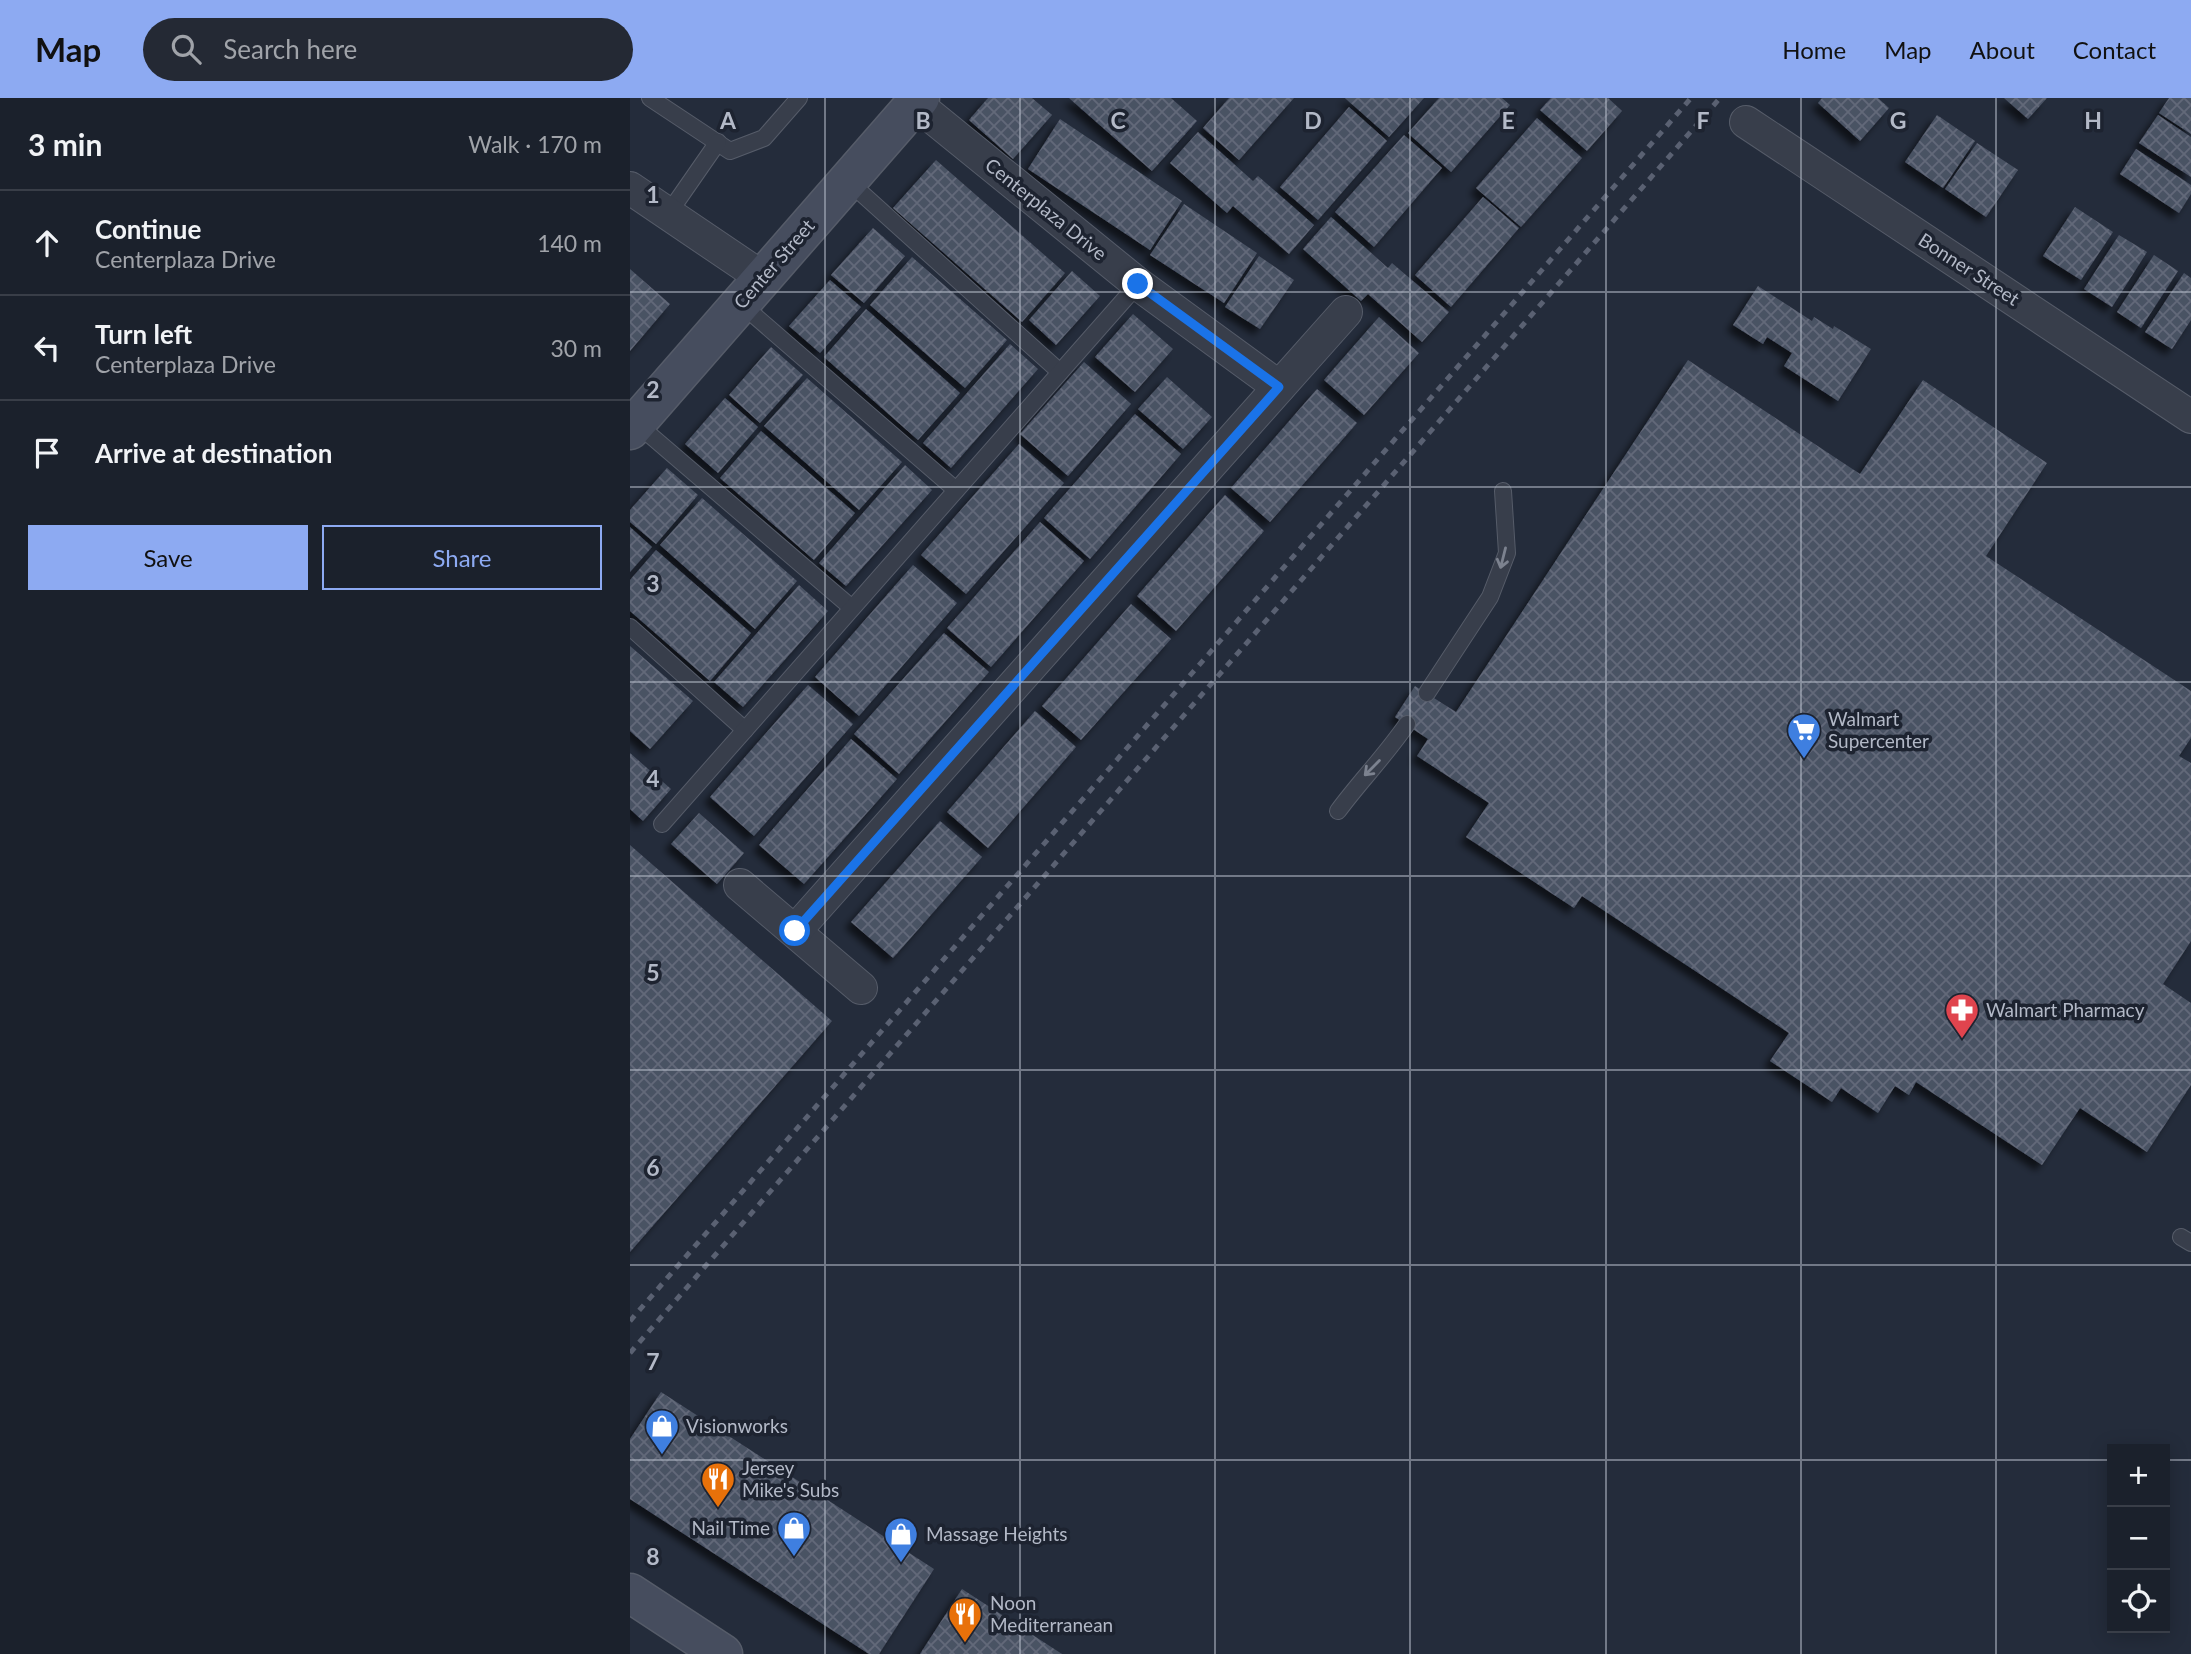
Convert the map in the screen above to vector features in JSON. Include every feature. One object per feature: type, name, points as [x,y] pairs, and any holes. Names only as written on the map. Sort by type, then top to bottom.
[{"type":"street","name":"Center Street","points":[[633,427],[917,101]]},
{"type":"street","name":"Centerplaza Drive","points":[[917,101],[1138,284],[1279,387]]},
{"type":"street","name":"Bonner Street","points":[[1746,122],[2191,417]]},
{"type":"street","points":[[630,188],[668,214],[751,290]]},
{"type":"street","points":[[795,931],[1346,312]]},
{"type":"street","points":[[740,885],[860,988]]},
{"type":"street","points":[[630,1593],[723,1654]]},
{"type":"lane","points":[[650,98],[730,151],[764,138],[799,98]]},
{"type":"lane","points":[[668,214],[718,142]]},
{"type":"lane","points":[[848,181],[1060,372]]},
{"type":"lane","points":[[662,824],[1138,284]]},
{"type":"lane","points":[[751,290],[956,490]]},
{"type":"lane","points":[[633,427],[852,608]]},
{"type":"lane","points":[[1427,693],[1490,597],[1507,553],[1503,491]]},
{"type":"lane","points":[[630,627],[744,730]]},
{"type":"lane","points":[[1338,811],[1361,779],[1388,752],[1406,724]]},
{"type":"building","points":[[988,98],[1032,98],[1052,115],[1013,159],[969,120]]},
{"type":"building","points":[[1069,98],[1171,98],[1197,121],[1152,171]]},
{"type":"building","points":[[1229,98],[1294,98],[1239,160],[1203,128]]},
{"type":"building","points":[[1345,98],[1424,98],[1389,137]]},
{"type":"building","points":[[1439,98],[1502,98],[1510,105],[1451,172],[1408,133]]},
{"type":"building","points":[[1551,98],[1608,98],[1622,111],[1587,151],[1540,110]]},
{"type":"building","points":[[1822,98],[1878,98],[1889,108],[1860,141],[1818,103]]},
{"type":"building","points":[[2004,98],[2047,98],[2028,119]]},
{"type":"building","points":[[2169,98],[2191,98],[2191,134],[2159,113]]},
{"type":"building","points":[[1349,107],[1387,141],[1318,220],[1280,187]]},
{"type":"building","points":[[1937,115],[1975,141],[1943,188],[1905,162]]},
{"type":"building","points":[[2158,115],[2191,137],[2191,177],[2139,143]]},
{"type":"building","points":[[1537,118],[1582,158],[1521,227],[1476,188]]},
{"type":"building","points":[[1060,119],[1182,201],[1150,250],[1028,169]]},
{"type":"building","points":[[1198,132],[1253,181],[1258,176],[1314,225],[1289,254],[1233,206],[1227,213],[1170,163]]},
{"type":"building","points":[[1404,135],[1442,168],[1374,247],[1335,212]]},
{"type":"building","points":[[1977,143],[2018,170],[1986,217],[1945,189]]},
{"type":"building","points":[[2136,149],[2191,185],[2191,194],[2179,213],[2120,174]]},
{"type":"building","points":[[936,160],[1065,273],[1022,322],[893,208]]},
{"type":"building","points":[[1483,197],[1519,228],[1451,307],[1415,275]]},
{"type":"building","points":[[1184,204],[1257,253],[1224,303],[1150,255]]},
{"type":"building","points":[[2075,207],[2113,232],[2081,280],[2043,256]]},
{"type":"building","points":[[1331,217],[1388,268],[1392,263],[1449,312],[1422,342],[1368,294],[1361,301],[1303,249]]},
{"type":"building","points":[[873,228],[905,256],[864,303],[831,275]]},
{"type":"building","points":[[2119,235],[2147,252],[2112,307],[2084,289]]},
{"type":"building","points":[[2154,255],[2178,271],[2141,328],[2117,312]]},
{"type":"building","points":[[1259,256],[1294,280],[1260,329],[1225,307]]},
{"type":"building","points":[[912,257],[1007,340],[965,388],[870,305]]},
{"type":"building","points":[[630,269],[670,304],[630,351]]},
{"type":"building","points":[[1072,271],[1100,296],[1056,345],[1029,320]]},
{"type":"building","points":[[2184,273],[2191,278],[2191,320],[2172,349],[2145,332]]},
{"type":"building","points":[[830,280],[861,307],[820,353],[789,326]]},
{"type":"building","points":[[1758,286],[1812,321],[1814,317],[1833,329],[1834,326],[1871,349],[1838,401],[1784,366],[1792,353],[1767,337],[1763,344],[1733,325]]},
{"type":"building","points":[[866,309],[960,393],[918,440],[824,357]]},
{"type":"building","points":[[1133,314],[1173,349],[1135,392],[1095,357]]},
{"type":"building","points":[[1379,317],[1419,353],[1364,415],[1324,380]]},
{"type":"building","points":[[1010,344],[1038,369],[951,468],[923,443]]},
{"type":"building","points":[[771,347],[803,375],[760,423],[729,395]]},
{"type":"building","name":"Walmart Supercenter","points":[[1688,360],[1860,474],[1923,380],[2047,463],[1986,556],[2191,691],[2191,738],[2179,756],[2191,763],[2191,941],[2163,984],[2191,1003],[2191,1085],[2147,1152],[2080,1108],[2042,1165],[1916,1082],[1909,1095],[1895,1086],[1878,1113],[1841,1088],[1832,1102],[1770,1061],[1789,1033],[1582,896],[1574,908],[1466,837],[1489,803],[1417,756],[1428,739],[1395,717],[1415,686],[1456,712]]},
{"type":"building","points":[[1084,362],[1131,404],[1068,476],[1020,434]]},
{"type":"building","points":[[1167,377],[1212,417],[1183,449],[1138,409]]},
{"type":"building","points":[[807,378],[902,462],[859,510],[764,426]]},
{"type":"building","points":[[1317,389],[1357,423],[1270,522],[1231,488]]},
{"type":"building","points":[[725,398],[758,427],[718,473],[685,444]]},
{"type":"building","points":[[1135,414],[1181,454],[1090,559],[1044,518]]},
{"type":"building","points":[[761,431],[855,513],[814,560],[720,478]]},
{"type":"building","points":[[1019,444],[1064,483],[966,594],[921,555]]},
{"type":"building","points":[[905,465],[932,490],[846,586],[819,563]]},
{"type":"building","points":[[667,468],[698,495],[656,544],[630,522],[630,510]]},
{"type":"building","points":[[1225,495],[1264,531],[1176,631],[1137,596]]},
{"type":"building","points":[[702,498],[797,581],[755,629],[660,545]]},
{"type":"building","points":[[1040,522],[1084,561],[991,667],[947,628]]},
{"type":"building","points":[[630,527],[652,547],[630,572]]},
{"type":"building","points":[[656,550],[751,633],[710,681],[630,611],[630,580]]},
{"type":"building","points":[[913,565],[957,603],[859,716],[815,677]]},
{"type":"building","points":[[799,585],[828,611],[743,707],[714,682]]},
{"type":"building","points":[[1131,604],[1171,639],[1081,740],[1042,706]]},
{"type":"building","points":[[944,633],[989,672],[899,774],[854,734]]},
{"type":"building","points":[[630,646],[693,701],[650,749],[630,731]]},
{"type":"building","points":[[808,685],[853,724],[754,836],[710,797]]},
{"type":"building","points":[[1035,711],[1076,747],[988,848],[947,812]]},
{"type":"building","points":[[851,739],[897,779],[804,884],[759,845]]},
{"type":"building","points":[[630,753],[671,789],[643,821],[630,809]]},
{"type":"building","points":[[699,813],[744,853],[717,884],[671,844]]},
{"type":"building","points":[[940,821],[982,857],[893,958],[851,922]]},
{"type":"building","points":[[630,845],[832,1021],[630,1252]]},
{"type":"building","points":[[661,1392],[934,1569],[879,1654],[869,1654],[630,1499],[630,1439]]},
{"type":"building","points":[[962,1589],[1062,1654],[920,1654]]},
{"type":"railway","points":[[630,1321],[1691,98]]},
{"type":"railway","points":[[630,1353],[1720,98]]},
{"type":"place","name":"Walmart Supercenter","points":[[1804,760]]},
{"type":"place","name":"Walmart Pharmacy","points":[[1962,1040]]},
{"type":"place","name":"Visionworks","points":[[662,1456]]},
{"type":"place","name":"Jersey Mike's Subs","points":[[718,1509]]},
{"type":"place","name":"Nail Time","points":[[794,1558]]},
{"type":"place","name":"Massage Heights","points":[[901,1564]]},
{"type":"place","name":"Noon Mediterranean","points":[[965,1644]]},
{"type":"route","points":[[795,931],[1279,387],[1138,284]]}]
